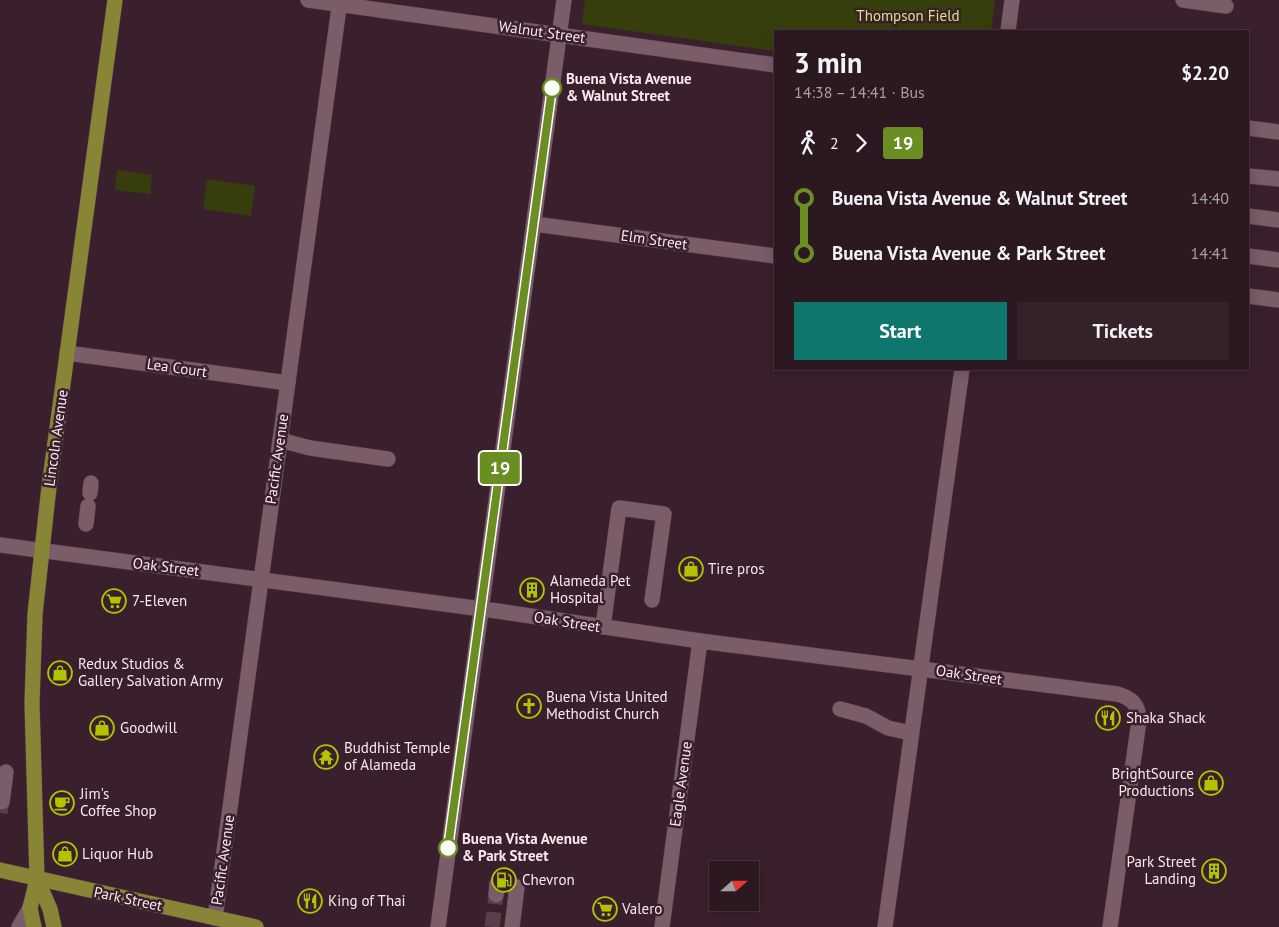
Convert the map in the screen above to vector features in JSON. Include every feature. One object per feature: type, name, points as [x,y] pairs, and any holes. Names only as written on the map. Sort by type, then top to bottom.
[{"type":"main road","name":"Lincoln Avenue","points":[[37,878],[32,703],[35,614],[67,353],[115,0]]},
{"type":"main road","name":"Park Street","points":[[0,870],[256,927]]},
{"type":"main road","points":[[34,927],[30,908],[37,878]]},
{"type":"main road","points":[[37,878],[50,909],[54,927]]},
{"type":"street","name":"Walnut Street","points":[[308,0],[340,2],[774,65]]},
{"type":"street","points":[[438,927],[564,0]]},
{"type":"street","points":[[1008,30],[1012,0]]},
{"type":"street","points":[[1183,0],[1226,6]]},
{"type":"street","name":"Pacific Avenue","points":[[215,918],[340,2]]},
{"type":"street","points":[[1249,128],[1279,132]]},
{"type":"street","points":[[1249,176],[1279,179]]},
{"type":"street","points":[[1249,216],[1279,220]]},
{"type":"street","name":"Elm Street","points":[[534,224],[774,256]]},
{"type":"street","points":[[1249,256],[1279,260]]},
{"type":"street","points":[[1249,296],[1279,300]]},
{"type":"street","name":"Lea Court","points":[[67,353],[288,383]]},
{"type":"street","points":[[885,927],[962,370]]},
{"type":"street","points":[[280,440],[310,448],[388,459]]},
{"type":"street","points":[[86,524],[90,494]]},
{"type":"street","points":[[603,627],[619,508],[664,514],[652,600]]},
{"type":"street","name":"Oak Street","points":[[0,545],[481,609],[700,641],[921,668],[1128,697],[1133,701],[1139,714],[1139,721],[1110,927]]},
{"type":"street","name":"Eagle Avenue","points":[[662,927],[700,641]]},
{"type":"street","points":[[840,709],[866,716],[888,728],[911,733]]},
{"type":"street","points":[[2,802],[6,772]]},
{"type":"street","points":[[512,927],[517,888]]},
{"type":"street","points":[[19,927],[30,908]]},
{"type":"green space","name":"Thompson Field","points":[[585,0],[995,0],[991,30],[774,30],[774,51],[582,24]]},
{"type":"green space","points":[[117,170],[152,175],[150,194],[115,190]]},
{"type":"green space","points":[[207,179],[255,186],[251,216],[203,209]]},
{"type":"tunnel","points":[[0,813],[2,802]]},
{"type":"tunnel","points":[[492,927],[496,895]]},
{"type":"bus line","name":"19","points":[[448,848],[552,88]]},
{"type":"place","name":"Buena Vista Avenue & Walnut Street","points":[[552,88]]},
{"type":"place","name":"Tire pros","points":[[691,569]]},
{"type":"place","name":"Alameda Pet Hospital","points":[[532,590]]},
{"type":"place","name":"7-Eleven","points":[[114,601]]},
{"type":"place","name":"Redux Studios & Gallery Salvation Army","points":[[60,673]]},
{"type":"place","name":"Buena Vista United Methodist Church","points":[[529,706]]},
{"type":"place","name":"Shaka Shack","points":[[1108,718]]},
{"type":"place","name":"Goodwill","points":[[102,728]]},
{"type":"place","name":"Buddhist Temple of Alameda","points":[[326,757]]},
{"type":"place","name":"BrightSource Productions","points":[[1211,783]]},
{"type":"place","name":"Jim's Coffee Shop","points":[[62,803]]},
{"type":"place","name":"Buena Vista Avenue & Park Street","points":[[448,848]]},
{"type":"place","name":"Liquor Hub","points":[[65,854]]},
{"type":"place","name":"Park Street Landing","points":[[1214,871]]},
{"type":"place","name":"Chevron","points":[[504,880]]},
{"type":"place","name":"King of Thai","points":[[310,901]]},
{"type":"place","name":"Valero","points":[[605,909]]}]
